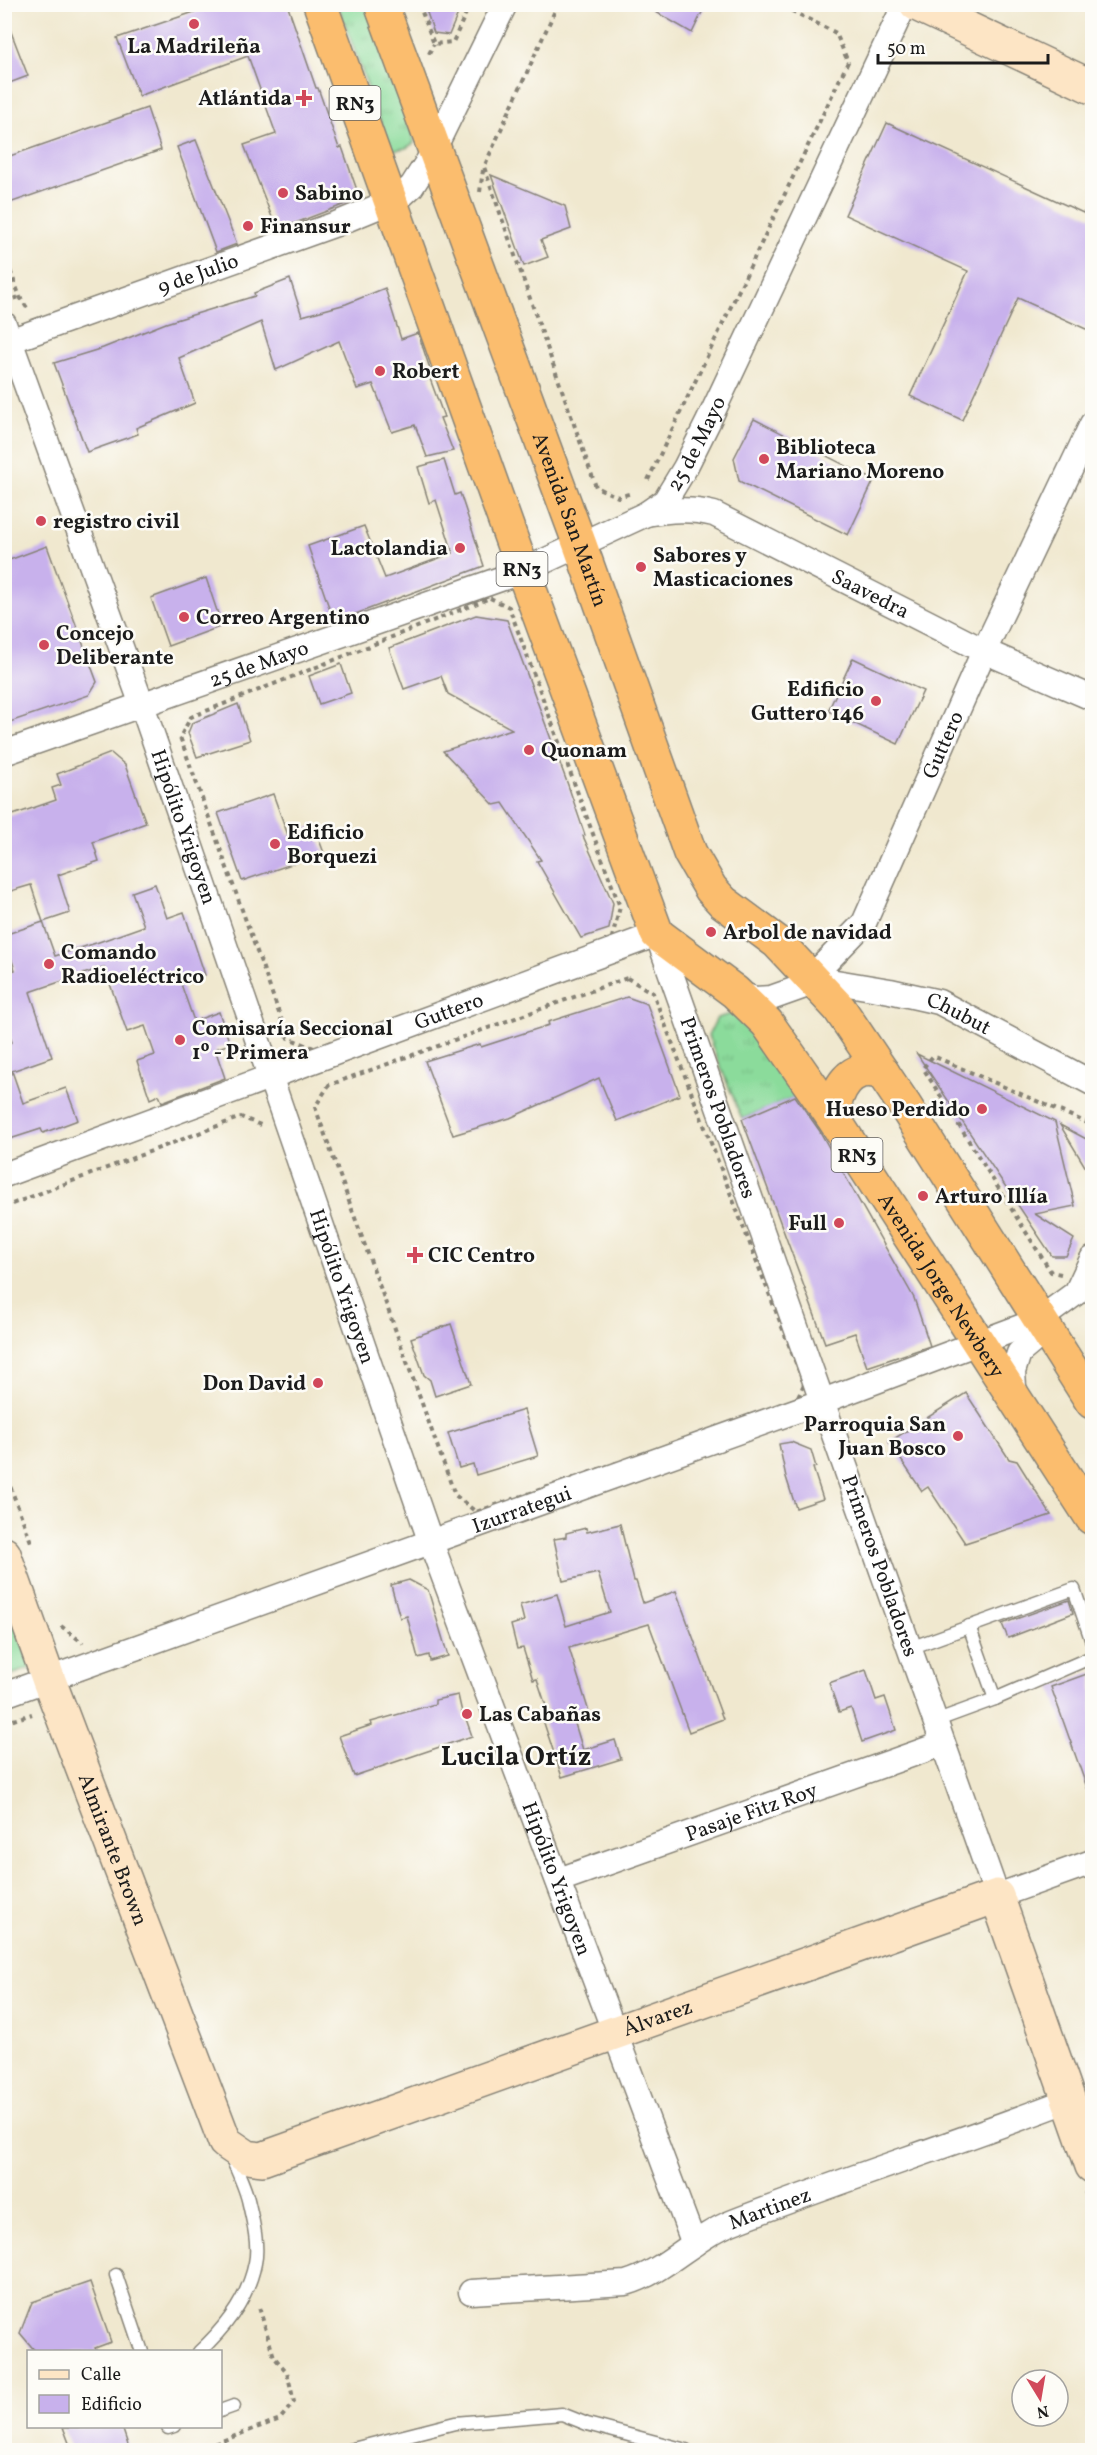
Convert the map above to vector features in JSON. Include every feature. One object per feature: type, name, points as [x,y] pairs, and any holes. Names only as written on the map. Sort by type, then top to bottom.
[{"type":"highway","name":"RN3","points":[[320,4],[523,571],[657,934]]},
{"type":"highway","name":"RN3","points":[[381,4],[435,147]]},
{"type":"highway","name":"Avenida San Martín","points":[[435,147],[690,853],[711,889],[723,902],[777,942],[812,978]]},
{"type":"highway","name":"Avenida Jorge Newbery","points":[[657,934],[735,992],[767,1023],[832,1116],[1092,1518]]},
{"type":"highway","name":"RN3","points":[[812,978],[839,1008],[883,1073],[1092,1402]]},
{"type":"highway","points":[[832,1116],[836,1094],[841,1085],[857,1073],[875,1070],[883,1073]]},
{"type":"street","points":[[435,147],[505,4]]},
{"type":"street","name":"25 de Mayo","points":[[4,753],[523,571],[646,514],[665,501],[685,468],[905,4]]},
{"type":"street","points":[[916,4],[1092,87]]},
{"type":"street","name":"9 de Julio","points":[[7,336],[391,202],[412,186],[435,147]]},
{"type":"street","name":"Hipólito Yrigoyen","points":[[7,336],[142,705],[430,1540],[560,1880],[694,2244]]},
{"type":"street","name":"Guttero","points":[[735,992],[755,999],[771,998],[802,987],[864,923],[984,651],[1092,424]]},
{"type":"street","name":"Saavedra","points":[[646,514],[680,509],[696,509],[714,514],[984,651],[1092,698]]},
{"type":"street","name":"Guttero","points":[[4,1175],[657,934]]},
{"type":"street","name":"Primeros Pobladores","points":[[657,934],[1069,2100],[1088,2178]]},
{"type":"street","name":"Chubut","points":[[812,978],[939,1002],[1092,1083]]},
{"type":"street","name":"Izurrategui","points":[[4,1695],[430,1540],[823,1401],[1039,1320],[1076,1293],[1092,1259]]},
{"type":"street","name":"Izurrategui","points":[[1021,1409],[1014,1387],[1013,1372],[1019,1353],[1031,1343],[1039,1320]]},
{"type":"street","name":"Almirante Brown","points":[[4,1554],[48,1678],[225,2142]]},
{"type":"street","name":"Pasaje Fitz Roy","points":[[560,1880],[942,1744]]},
{"type":"street","name":"Álvarez","points":[[225,2142],[248,2157],[261,2159],[1092,1862]]},
{"type":"street","name":"Martinez","points":[[471,2292],[626,2283],[645,2277],[730,2223],[1069,2100]]},
{"type":"lane","points":[[910,1648],[1074,1588],[1092,1642]]},
{"type":"lane","points":[[969,1626],[995,1699]]},
{"type":"lane","points":[[935,1720],[995,1699],[1092,1657]]},
{"type":"lane","points":[[201,2350],[237,2310],[255,2263],[256,2248],[249,2202],[225,2142]]},
{"type":"lane","points":[[116,2275],[141,2350]]},
{"type":"lane","points":[[222,2410],[234,2406]]},
{"type":"lane","points":[[349,2451],[455,2423],[562,2414],[587,2424],[686,2451]]},
{"type":"path","points":[[420,4],[434,44],[453,42],[470,4]]},
{"type":"path","points":[[558,4],[484,167],[596,487],[618,497],[635,492]]},
{"type":"path","points":[[643,489],[848,62],[836,33],[778,4]]},
{"type":"path","points":[[4,301],[20,297]]},
{"type":"path","points":[[490,598],[509,607],[620,907],[610,941],[319,1050],[288,1038],[180,737],[191,717],[490,598]]},
{"type":"path","points":[[627,978],[653,993],[804,1384],[797,1400],[476,1512],[455,1496],[315,1107],[329,1085],[627,978]]},
{"type":"path","points":[[1072,1276],[1051,1272],[923,1068],[933,1056],[1092,1125]]},
{"type":"path","points":[[4,1206],[241,1118],[266,1127]]},
{"type":"path","points":[[62,1629],[89,1647]]},
{"type":"path","points":[[1088,2178],[1092,2207]]},
{"type":"path","points":[[198,2451],[280,2419],[294,2402],[287,2372],[274,2357],[261,2310],[248,2285]]},
{"type":"green space","points":[[338,5],[366,5],[413,134],[414,143],[406,148],[394,150],[389,145]]},
{"type":"green space","points":[[731,1014],[742,1015],[799,1095],[742,1119],[708,1036],[717,1018]]},
{"type":"green space","points":[[4,1593],[31,1668],[11,1675],[5,1658]]},
{"type":"building","points":[[197,4],[287,4],[339,148],[342,147],[358,193],[356,200],[277,230],[244,145],[276,134],[248,56],[139,96],[117,38],[200,10]]},
{"type":"building","points":[[424,4],[462,4],[449,35],[434,33]]},
{"type":"building","points":[[642,4],[706,4],[692,33]]},
{"type":"building","points":[[6,19],[28,76],[4,85],[4,20]]},
{"type":"building","points":[[147,108],[161,150],[4,205],[4,158]]},
{"type":"building","points":[[887,123],[1092,217],[1092,321],[1088,330],[1018,298],[962,420],[910,396],[968,271],[845,215]]},
{"type":"building","points":[[196,140],[237,244],[216,252],[177,147]]},
{"type":"building","points":[[491,175],[565,206],[571,229],[541,240],[548,257],[524,266]]},
{"type":"building","points":[[290,279],[302,316],[346,304],[385,288],[401,339],[418,333],[432,375],[429,376],[444,417],[440,418],[453,451],[427,457],[415,425],[392,432],[373,384],[357,389],[339,341],[276,370],[261,322],[179,358],[195,403],[136,428],[138,434],[87,452],[54,363],[103,348],[166,323],[255,296],[254,293]]},
{"type":"building","points":[[754,419],[874,480],[848,535],[739,481],[734,458]]},
{"type":"building","points":[[444,460],[455,495],[460,493],[484,566],[334,622],[308,546],[364,526],[385,578],[453,553],[436,500],[429,503],[418,467]]},
{"type":"building","name":"Concejo Deliberante","points":[[47,546],[97,682],[89,695],[4,724],[4,608],[11,605],[4,589],[4,562]]},
{"type":"building","points":[[206,578],[222,626],[168,646],[151,598]]},
{"type":"building","points":[[476,615],[507,620],[568,785],[585,835],[583,836],[613,903],[609,929],[581,938],[537,861],[541,860],[503,803],[494,805],[443,751],[512,729],[448,694],[441,676],[404,689],[389,648]]},
{"type":"building","name":"Edificio Guttero 146","points":[[853,658],[923,691],[898,744],[828,711]]},
{"type":"building","points":[[341,664],[351,693],[319,704],[309,676]]},
{"type":"building","points":[[238,704],[250,740],[197,757],[188,733],[192,723]]},
{"type":"building","points":[[111,753],[125,765],[146,823],[93,842],[99,861],[58,875],[70,913],[43,922],[31,885],[4,893],[4,818],[56,800],[52,788],[61,785],[57,774]]},
{"type":"building","name":"Edificio Borquezi","points":[[273,794],[288,835],[314,826],[324,853],[242,881],[218,813]]},
{"type":"building","points":[[155,884],[167,918],[184,912],[205,975],[181,984],[194,1021],[219,1012],[230,1044],[215,1049],[225,1078],[162,1102],[159,1095],[150,1099],[137,1061],[155,1055],[145,1026],[127,1032],[104,967],[30,992],[52,1057],[12,1071],[23,1103],[66,1088],[78,1120],[43,1133],[41,1129],[4,1141],[4,1045],[12,1042],[4,1020],[4,973],[15,970],[4,935],[43,922],[55,956],[96,943],[144,926],[132,892]]},
{"type":"building","points":[[627,997],[647,1004],[680,1095],[617,1121],[599,1078],[510,1118],[453,1135],[425,1061],[480,1044],[481,1047],[549,1025],[548,1022]]},
{"type":"building","points":[[917,1054],[1055,1122],[1075,1206],[1035,1214],[1074,1239],[1066,1256],[1052,1256]]},
{"type":"building","points":[[795,1096],[819,1130],[914,1298],[930,1346],[867,1367],[855,1333],[825,1343],[742,1119]]},
{"type":"building","points":[[1060,1125],[1092,1142],[1092,1178]]},
{"type":"building","points":[[451,1324],[471,1384],[435,1396],[430,1380],[424,1375],[411,1338]]},
{"type":"building","points":[[966,1393],[1009,1459],[1017,1461],[1051,1515],[965,1543],[928,1487],[922,1491],[889,1442]]},
{"type":"building","points":[[524,1410],[538,1456],[476,1475],[473,1464],[459,1468],[448,1433]]},
{"type":"building","points":[[791,1442],[811,1450],[816,1467],[813,1468],[823,1499],[796,1508],[779,1444]]},
{"type":"building","points":[[620,1524],[634,1581],[636,1581],[643,1603],[676,1591],[723,1719],[689,1732],[649,1624],[569,1648],[589,1712],[573,1717],[583,1750],[615,1740],[621,1759],[562,1777],[544,1723],[551,1721],[537,1679],[533,1680],[523,1648],[517,1649],[511,1625],[524,1621],[520,1605],[557,1594],[566,1626],[610,1612],[598,1573],[563,1581],[554,1539],[566,1537],[566,1533],[586,1528],[587,1532]]},
{"type":"building","points":[[409,1580],[428,1590],[448,1656],[430,1661],[429,1655],[418,1658],[407,1616],[400,1618],[391,1585]]},
{"type":"building","points":[[1069,1600],[1073,1613],[1008,1638],[1002,1624]]},
{"type":"building","points":[[866,1670],[876,1700],[885,1697],[896,1730],[862,1742],[851,1708],[839,1712],[829,1683]]},
{"type":"building","points":[[1092,1672],[1092,1796],[1090,1796],[1051,1687]]},
{"type":"building","points":[[458,1695],[463,1717],[465,1716],[472,1736],[354,1776],[339,1736],[372,1725],[371,1722],[435,1704],[435,1700]]},
{"type":"building","points":[[90,2282],[111,2342],[95,2348],[96,2350],[34,2350],[20,2333],[32,2302]]},
{"type":"building","points":[[63,2428],[122,2428],[130,2451],[72,2451]]},
{"type":"place","name":"La Madrileña","points":[[194,24]]},
{"type":"place","name":"Atlántida","points":[[304,98]]},
{"type":"place","name":"Sabino","points":[[283,193]]},
{"type":"place","name":"Finansur","points":[[248,226]]},
{"type":"place","name":"Robert","points":[[380,371]]},
{"type":"place","name":"Biblioteca Mariano Moreno","points":[[764,459]]},
{"type":"place","name":"registro civil","points":[[41,521]]},
{"type":"place","name":"Lactolandia","points":[[460,548]]},
{"type":"place","name":"Sabores y Masticaciones","points":[[641,567]]},
{"type":"place","name":"Correo Argentino","points":[[184,617]]},
{"type":"place","name":"Concejo Deliberante","points":[[44,645]]},
{"type":"place","name":"Edificio Guttero 146","points":[[876,701]]},
{"type":"place","name":"Quonam","points":[[529,750]]},
{"type":"place","name":"Edificio Borquezi","points":[[275,844]]},
{"type":"place","name":"Arbol de navidad","points":[[711,932]]},
{"type":"place","name":"Comando Radioeléctrico","points":[[49,964]]},
{"type":"place","name":"Comisaría Seccional 1º - Primera","points":[[180,1040]]},
{"type":"place","name":"Hueso Perdido","points":[[982,1109]]},
{"type":"place","name":"Arturo Illía","points":[[923,1196]]},
{"type":"place","name":"Full","points":[[839,1223]]},
{"type":"place","name":"CIC Centro","points":[[415,1255]]},
{"type":"place","name":"Don David","points":[[318,1383]]},
{"type":"place","name":"Parroquia San Juan Bosco","points":[[958,1436]]},
{"type":"place","name":"Las Cabañas","points":[[467,1714]]},
{"type":"district","name":"Lucila Ortíz","points":[[516,1756]]}]
